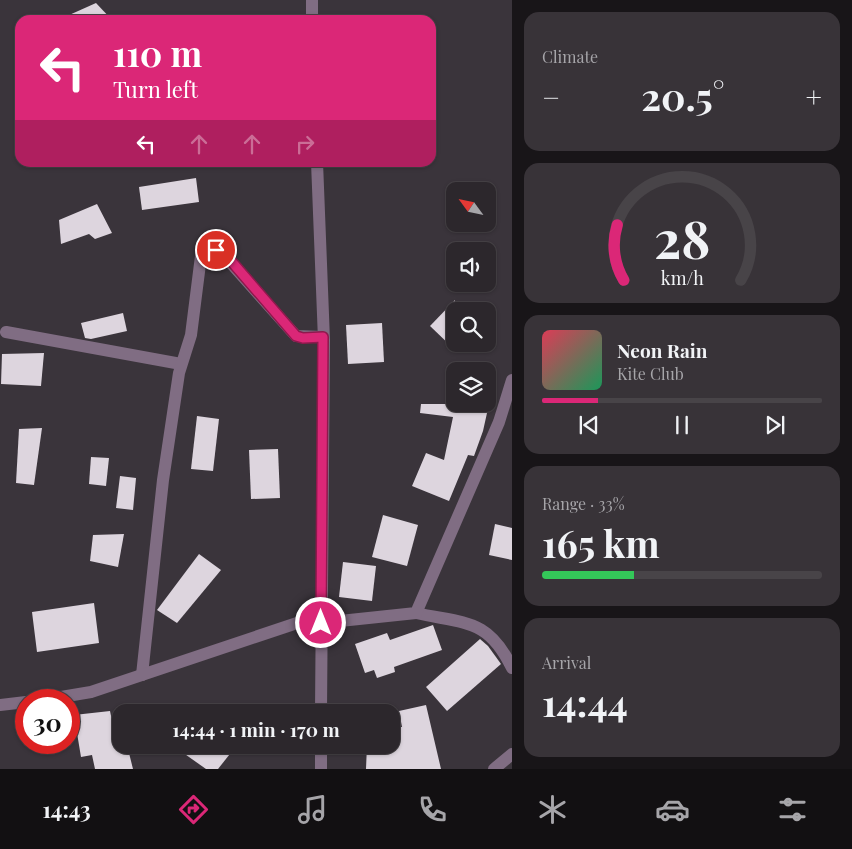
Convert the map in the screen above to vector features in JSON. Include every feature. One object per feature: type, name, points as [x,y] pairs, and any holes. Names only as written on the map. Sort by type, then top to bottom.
[{"type":"street","points":[[312,0],[312,15]]},
{"type":"street","points":[[317,167],[323,337],[321,704]]},
{"type":"street","points":[[142,675],[163,480],[181,364],[191,335],[198,266],[201,256],[207,250],[216,250],[227,258],[296,336],[303,338],[323,337]]},
{"type":"street","points":[[6,332],[181,364]]},
{"type":"street","points":[[416,613],[499,422],[512,380]]},
{"type":"street","points":[[80,694],[92,692],[321,619],[416,613],[476,626],[489,633],[502,648],[512,668]]},
{"type":"street","points":[[0,705],[15,703]]},
{"type":"street","points":[[321,754],[321,769]]},
{"type":"street","points":[[494,769],[512,754]]},
{"type":"building","points":[[96,3],[107,15],[69,15]]},
{"type":"building","points":[[196,178],[199,202],[142,210],[139,187]]},
{"type":"building","points":[[97,204],[112,233],[95,239],[89,234],[61,244],[59,220]]},
{"type":"building","points":[[446,309],[446,341],[430,326]]},
{"type":"building","points":[[123,313],[127,331],[91,339],[85,338],[81,323]]},
{"type":"building","points":[[382,323],[384,362],[348,364],[346,325]]},
{"type":"building","points":[[44,353],[41,386],[1,384],[2,354]]},
{"type":"building","points":[[421,404],[446,404],[446,412],[487,412],[474,456],[468,455],[449,501],[412,486],[426,453],[444,460],[453,417],[420,413]]},
{"type":"building","points":[[197,416],[219,419],[213,471],[191,469]]},
{"type":"building","points":[[42,428],[34,485],[16,483],[19,429]]},
{"type":"building","points":[[278,449],[280,498],[251,499],[249,450]]},
{"type":"building","points":[[91,457],[109,458],[106,486],[89,484]]},
{"type":"building","points":[[120,476],[136,478],[133,510],[116,508]]},
{"type":"building","points":[[383,515],[418,525],[407,566],[372,557]]},
{"type":"building","points":[[495,524],[512,528],[512,560],[489,555]]},
{"type":"building","points":[[124,534],[118,567],[90,561],[93,535]]},
{"type":"building","points":[[199,554],[221,570],[177,623],[157,610]]},
{"type":"building","points":[[343,562],[376,566],[372,601],[339,597]]},
{"type":"building","points":[[94,603],[99,643],[37,652],[32,612]]},
{"type":"building","points":[[433,625],[442,650],[394,667],[395,672],[377,678],[374,670],[365,673],[355,644],[387,633],[390,640]]},
{"type":"building","points":[[480,639],[488,646],[501,664],[447,711],[426,687]]},
{"type":"building","points":[[426,705],[441,769],[366,769],[367,754],[400,754],[400,727],[402,727],[400,711]]},
{"type":"building","points":[[110,711],[112,721],[112,754],[129,754],[133,769],[95,769],[92,755],[81,757],[80,714]]},
{"type":"building","points":[[185,754],[230,754],[218,769],[206,769]]},
{"type":"route","points":[[216,250],[232,262],[296,336],[303,338],[323,337],[321,623]]}]
